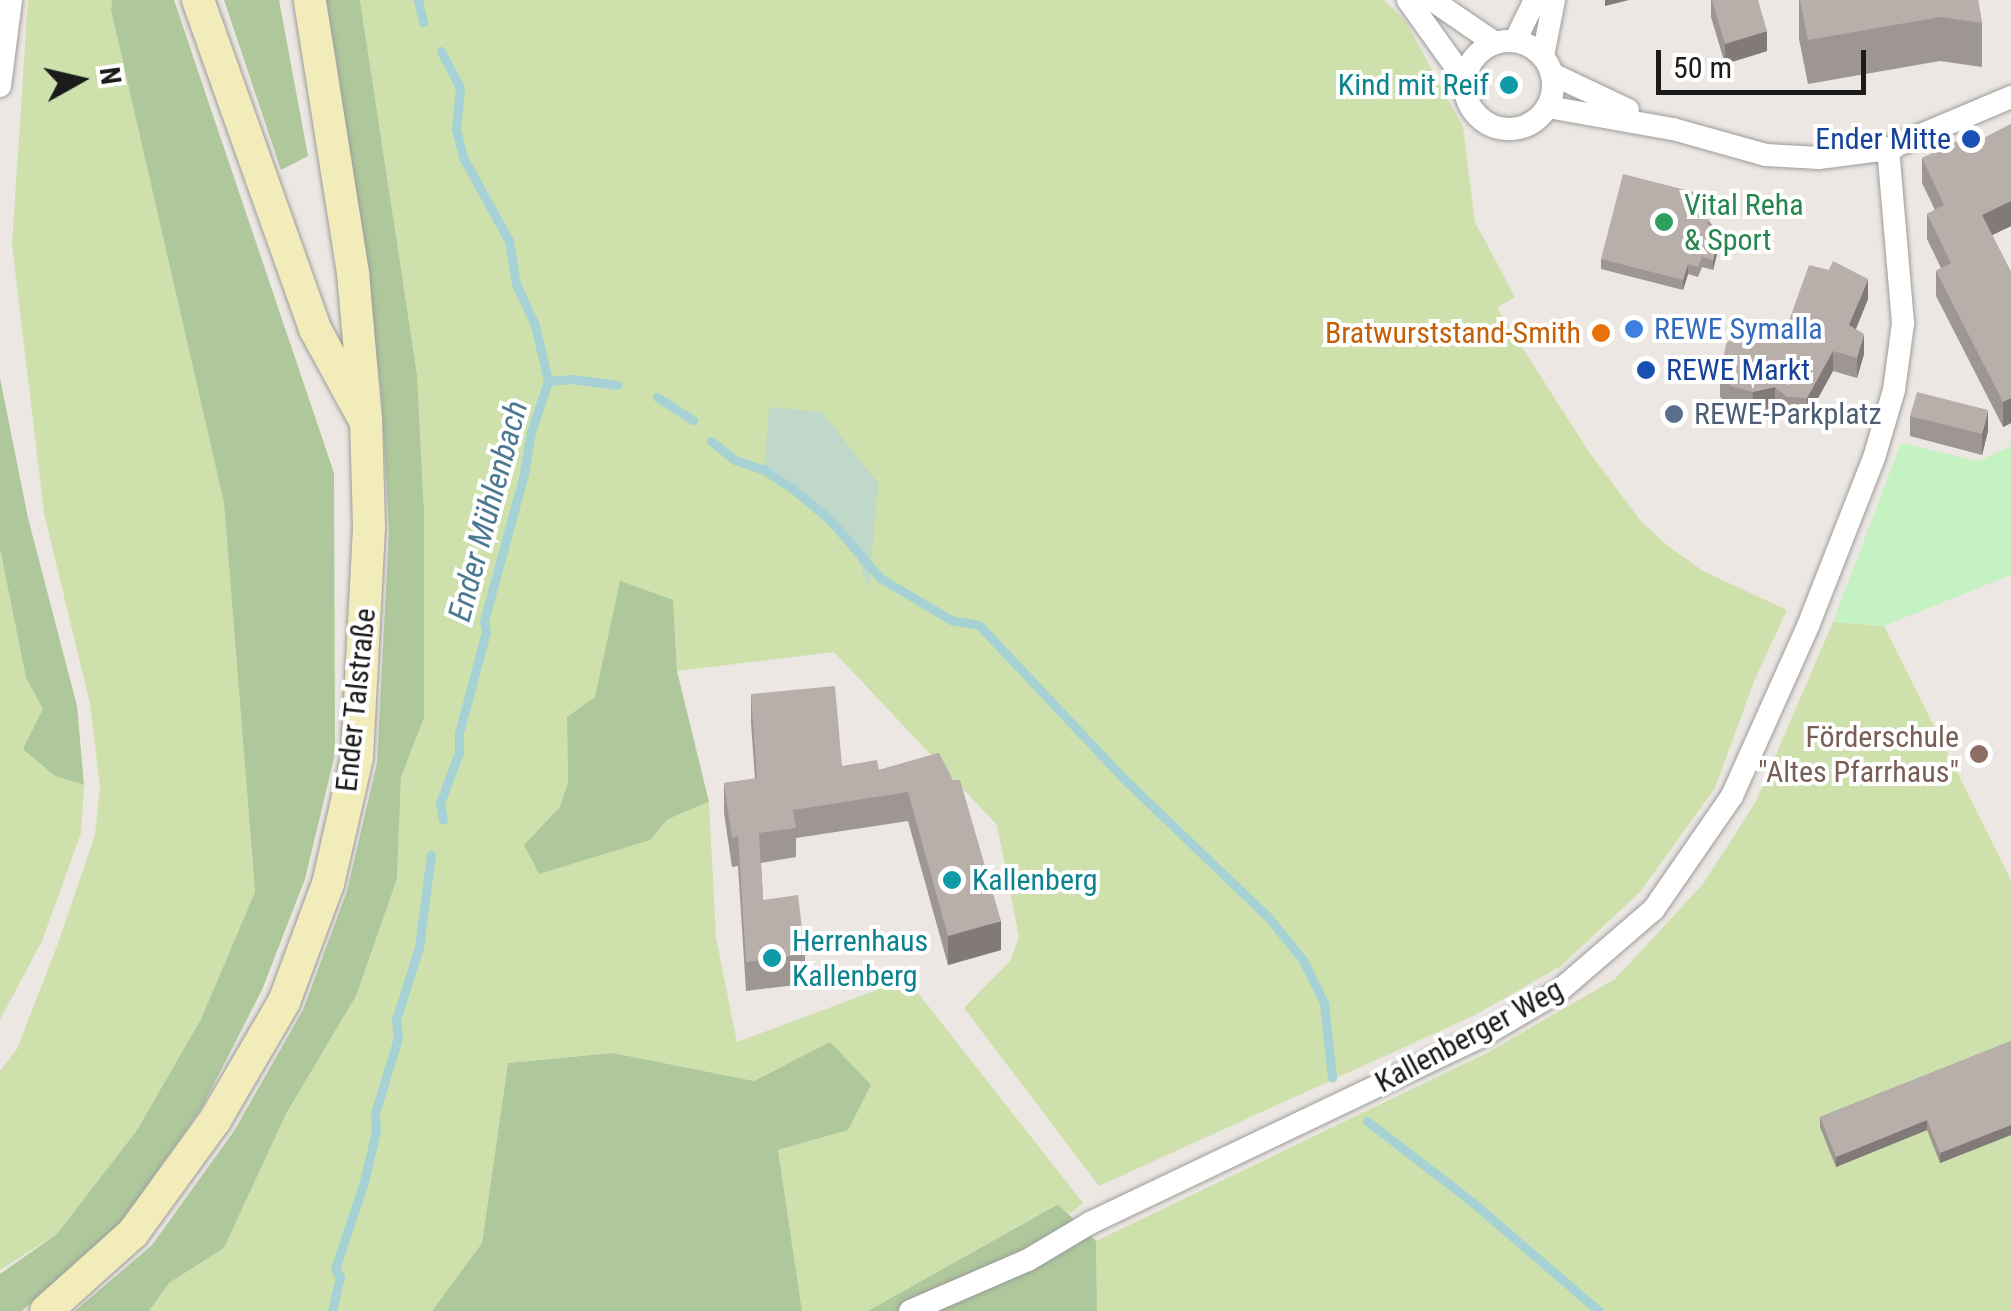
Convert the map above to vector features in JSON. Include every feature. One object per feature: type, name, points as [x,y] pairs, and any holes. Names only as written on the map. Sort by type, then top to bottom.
[{"type":"main road","points":[[198,0],[315,330],[366,421]]},
{"type":"main road","name":"Ender Talstraße","points":[[46,1311],[133,1233],[215,1120],[284,1002],[328,884],[357,757],[369,526],[366,421],[354,273],[310,0]]},
{"type":"street","points":[[0,86],[11,0]]},
{"type":"street","points":[[1408,0],[1454,66],[1476,115],[1491,126],[1521,128],[1548,107],[1673,128],[1766,156],[1820,158],[1888,148],[2011,97]]},
{"type":"street","points":[[1432,0],[1547,65],[1673,128]]},
{"type":"street","points":[[1465,90],[1471,61],[1505,42],[1535,0]]},
{"type":"street","points":[[1548,107],[1547,65],[1554,0]]},
{"type":"street","name":"Kallenberger Weg","points":[[910,1311],[1028,1260],[1090,1224],[1484,1035],[1560,991],[1654,909],[1732,796],[1808,626],[1874,458],[1894,390],[1904,324],[1888,148]]},
{"type":"green space","points":[[28,0],[112,0],[111,10],[224,503],[255,892],[201,1019],[137,1130],[57,1234],[0,1270],[0,1071],[17,1049],[57,946],[95,835],[100,787],[90,704],[44,513],[12,245]]},
{"type":"green space","points":[[112,0],[174,0],[334,473],[335,754],[305,879],[262,990],[201,1109],[121,1223],[22,1311],[0,1311],[0,1274],[57,1234],[137,1130],[201,1019],[255,892],[224,503],[111,10]]},
{"type":"green space","points":[[224,0],[279,0],[308,156],[281,170]]},
{"type":"green space","points":[[323,0],[360,0],[417,374],[424,510],[424,718],[401,777],[397,879],[356,996],[286,1114],[224,1248],[169,1283],[149,1311],[75,1311],[152,1245],[234,1131],[303,1010],[347,891],[377,763],[389,531],[381,390],[335,51]]},
{"type":"green space","points":[[360,0],[1384,0],[1405,20],[1463,127],[1475,222],[1515,297],[1497,308],[1589,452],[1640,520],[1668,546],[1703,571],[1787,610],[1755,679],[1715,788],[1640,892],[1561,966],[1475,1015],[1099,1186],[964,1008],[1010,961],[1019,937],[997,825],[834,652],[677,671],[673,600],[595,698],[567,717],[568,783],[559,808],[525,845],[650,840],[668,819],[709,802],[716,937],[737,1042],[907,979],[1083,1203],[1070,1214],[1057,1204],[868,1311],[802,1311],[778,1150],[847,1130],[754,1081],[613,1053],[508,1063],[482,1243],[432,1311],[149,1311],[169,1283],[224,1248],[286,1114],[356,996],[397,879],[401,777],[424,718],[424,510],[417,374]]},
{"type":"green space","points":[[0,378],[28,518],[77,706],[84,785],[55,776],[23,749],[43,709],[26,678],[0,549]]},
{"type":"green space","points":[[769,407],[822,412],[878,483],[869,589],[856,554],[830,520],[764,470]]},
{"type":"green space","points":[[1901,443],[1979,461],[2011,446],[2011,575],[1884,626],[1833,622]]},
{"type":"green space","points":[[0,549],[26,678],[43,709],[55,776],[84,785],[81,833],[42,941],[0,1020]]},
{"type":"green space","points":[[620,581],[673,600],[677,671],[709,802],[668,819],[650,840],[539,874],[524,845],[559,808],[568,783],[567,717],[595,697]]},
{"type":"green space","points":[[1833,622],[1884,626],[2011,880],[2011,1311],[1097,1311],[1096,1241],[1487,1053],[1615,979],[1703,884],[1755,803]]},
{"type":"green space","points":[[830,1042],[871,1085],[848,1130],[778,1150],[802,1311],[432,1311],[482,1243],[508,1063],[613,1053],[754,1081]]},
{"type":"green space","points":[[1058,1204],[1096,1241],[1097,1311],[868,1311]]},
{"type":"building","points":[[1712,0],[1758,0],[1767,31],[1725,44]]},
{"type":"building","points":[[1800,0],[1978,0],[1982,23],[1940,17],[1808,40]]},
{"type":"building","points":[[2011,124],[2011,201],[1982,215],[2011,272],[2011,398],[2003,402],[1936,271],[1951,263],[1927,214],[1944,205],[1922,158],[1978,131],[1982,139]]},
{"type":"building","points":[[1623,174],[1705,195],[1701,211],[1712,214],[1707,224],[1721,228],[1713,260],[1702,257],[1698,267],[1688,264],[1683,280],[1601,259]]},
{"type":"building","points":[[1833,261],[1868,279],[1849,325],[1864,334],[1857,358],[1833,351],[1807,398],[1787,397],[1775,387],[1753,392],[1731,386],[1720,376],[1726,344],[1734,335],[1759,334],[1770,327],[1786,329],[1809,265],[1829,270]]},
{"type":"building","points":[[1917,392],[1988,410],[1982,434],[1910,416]]},
{"type":"building","points":[[835,686],[842,766],[877,760],[879,770],[939,753],[953,780],[960,780],[1001,921],[948,936],[908,792],[793,810],[796,828],[759,833],[763,900],[798,895],[805,954],[746,962],[738,836],[732,838],[724,783],[757,778],[751,694]]},
{"type":"building","points":[[2011,1041],[2011,1125],[1940,1153],[1927,1120],[1836,1157],[1820,1117]]},
{"type":"waterway","name":"Ender Mühlenbach","points":[[418,0],[423,22]]},
{"type":"waterway","name":"Ender Mühlenbach","points":[[441,51],[460,88],[456,129],[463,157],[509,241],[516,284],[535,325],[548,381],[531,432],[524,474],[484,621],[486,632],[459,733],[459,752],[440,803],[443,820]]},
{"type":"waterway","points":[[548,381],[572,379],[618,385]]},
{"type":"waterway","points":[[657,397],[693,420]]},
{"type":"waterway","points":[[711,441],[735,460],[764,470],[792,488],[830,520],[880,578],[951,620],[979,625],[1123,778],[1268,917],[1303,960],[1324,1003],[1332,1078]]},
{"type":"waterway","name":"Ender Mühlenbach","points":[[332,1311],[340,1277],[335,1269],[364,1182],[376,1131],[375,1113],[398,1038],[396,1020],[419,947],[431,855]]},
{"type":"waterway","points":[[1367,1121],[1471,1201],[1599,1311]]},
{"type":"place","name":"Kind mit Reif","points":[[1509,85]]},
{"type":"place","name":"Ender Mitte","points":[[1971,139]]},
{"type":"place","name":"Vital Reha & Sport","points":[[1664,222]]},
{"type":"place","name":"REWE Symalla","points":[[1634,329]]},
{"type":"place","name":"Bratwurststand-Smith","points":[[1601,333]]},
{"type":"place","name":"REWE Markt","points":[[1646,370]]},
{"type":"place","name":"REWE-Parkplatz","points":[[1674,414]]},
{"type":"place","name":"Förderschule \"Altes Pfarrhaus\"","points":[[1979,754]]},
{"type":"place","name":"Kallenberg","points":[[952,880]]},
{"type":"place","name":"Herrenhaus Kallenberg","points":[[772,958]]}]
